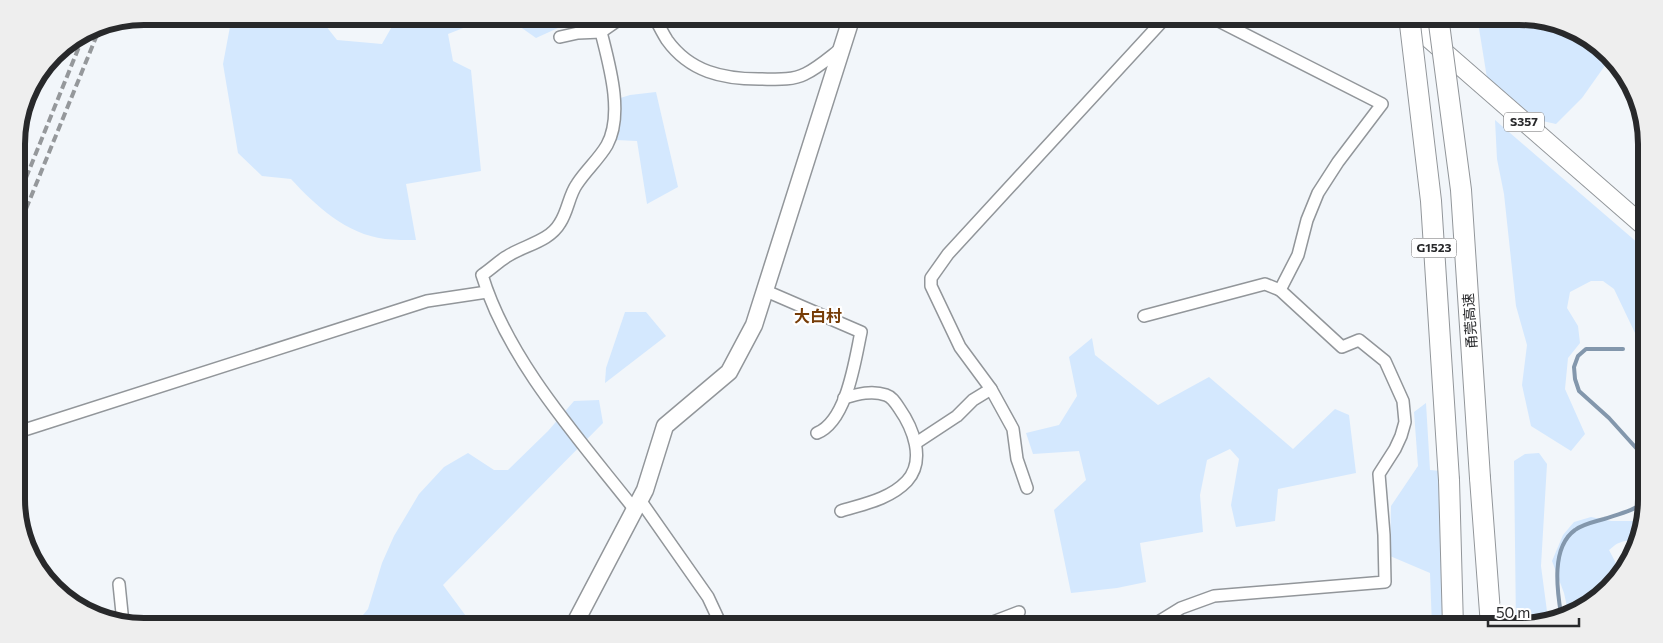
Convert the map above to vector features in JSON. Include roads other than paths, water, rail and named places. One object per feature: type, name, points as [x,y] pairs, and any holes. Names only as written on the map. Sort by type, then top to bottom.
[{"type":"highway","name":"G1523","points":[[1410,25],[1431,201],[1448,480],[1453,618]]},
{"type":"highway","name":"甬莞高速","points":[[1439,25],[1461,190],[1490,618]]},
{"type":"main road","name":"S357","points":[[1413,25],[1638,221]]},
{"type":"street","points":[[560,37],[578,33],[601,32],[611,25]]},
{"type":"street","points":[[659,25],[668,41],[685,58],[704,71],[744,79],[782,79],[805,74],[844,46]]},
{"type":"street","points":[[579,618],[645,490],[665,426],[729,372],[754,325],[850,25]]},
{"type":"street","points":[[1026,488],[1016,460],[1014,430],[991,389],[960,346],[931,286],[931,278],[948,254],[972,226],[1159,25]]},
{"type":"street","points":[[1227,25],[1382,104],[1338,162],[1318,193],[1307,220],[1298,255],[1280,290]]},
{"type":"street","points":[[601,32],[610,68],[615,106],[613,129],[608,143],[576,184],[560,223],[549,236],[505,257],[482,275],[487,292],[508,334],[539,386],[638,505],[708,597],[718,618]]},
{"type":"street","points":[[1144,316],[1265,284],[1280,290],[1342,347],[1359,340],[1384,361],[1403,401],[1405,422],[1401,436],[1380,474],[1385,582],[1214,596],[1180,608],[1164,618]]},
{"type":"street","points":[[766,291],[861,332],[844,398],[826,430],[817,433]]},
{"type":"street","points":[[25,430],[427,301],[487,292]]},
{"type":"street","points":[[916,443],[957,416],[973,400],[991,389]]},
{"type":"street","points":[[842,511],[890,494],[907,481],[914,470],[916,457],[916,443],[906,418],[892,398],[885,394],[864,393],[844,398]]},
{"type":"street","points":[[119,584],[122,616]]},
{"type":"street","points":[[1003,618],[1019,612]]},
{"type":"waterway","points":[[1623,349],[1586,349],[1578,356],[1574,367],[1575,379],[1579,391],[1609,418],[1638,451]]},
{"type":"waterway","points":[[1561,611],[1557,581],[1558,569],[1562,547],[1567,538],[1582,526],[1626,512],[1638,506]]},
{"type":"railway","points":[[25,211],[97,34]]},
{"type":"railway","points":[[25,180],[80,44]]},
{"type":"district","name":"大白村","points":[[818,316]]}]
